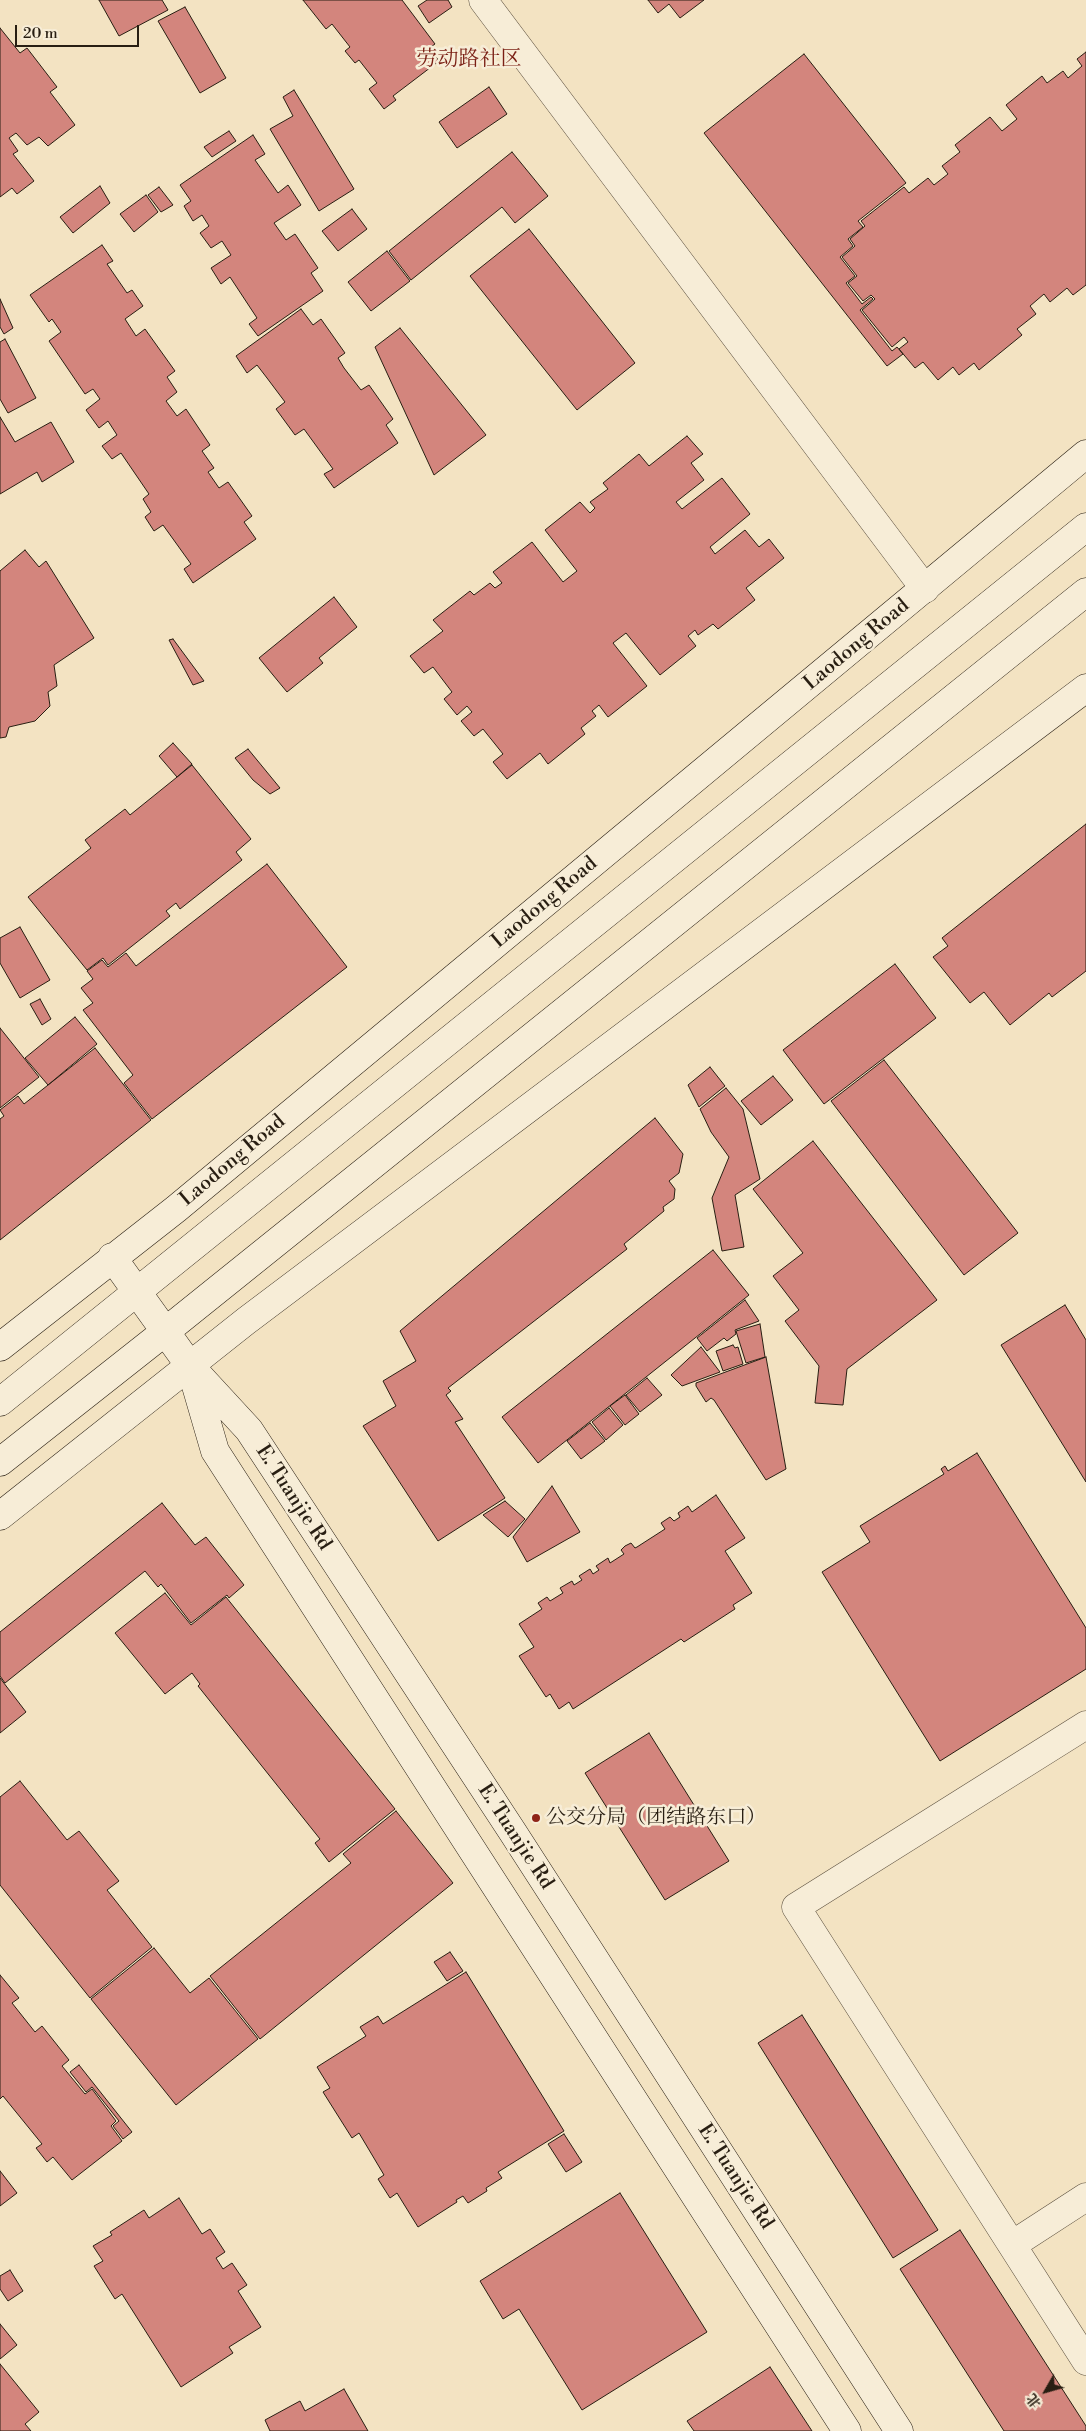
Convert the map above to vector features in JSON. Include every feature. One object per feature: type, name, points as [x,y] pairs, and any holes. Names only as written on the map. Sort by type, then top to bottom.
[{"type":"street","points":[[483,0],[925,589]]},
{"type":"street","name":"Laodong Road","points":[[0,1347],[191,1196],[1086,454]]},
{"type":"street","name":"Laodong Road","points":[[0,1402],[138,1293],[1086,527]]},
{"type":"street","points":[[0,1462],[166,1331],[1086,592]]},
{"type":"street","points":[[0,1516],[246,1321],[1086,688]]},
{"type":"street","name":"E. Tuanjie Rd","points":[[112,1257],[190,1366],[254,1438],[506,1823],[898,2431]]},
{"type":"street","points":[[190,1366],[215,1451],[847,2431]]},
{"type":"street","points":[[1086,1725],[796,1907],[1086,2361]]},
{"type":"street","points":[[1012,2245],[1086,2197]]},
{"type":"building","points":[[99,0],[162,0],[168,10],[119,36]]},
{"type":"building","points":[[303,0],[402,0],[435,44],[429,48],[439,61],[393,96],[396,100],[384,109],[369,89],[377,83],[359,60],[355,63],[345,51],[350,47],[332,24],[326,29]]},
{"type":"building","points":[[427,0],[448,0],[452,7],[429,23],[418,6]]},
{"type":"building","points":[[648,0],[704,0],[680,18],[669,4],[658,13]]},
{"type":"building","points":[[185,7],[226,78],[200,93],[158,21]]},
{"type":"building","points":[[0,28],[20,53],[27,48],[57,87],[50,92],[75,125],[48,146],[39,137],[27,145],[16,133],[9,138],[18,151],[13,154],[34,181],[17,194],[12,188],[0,197]]},
{"type":"building","points":[[1086,52],[1086,285],[1073,295],[1067,288],[1050,302],[1044,294],[1030,306],[1036,314],[1017,329],[1022,335],[979,370],[974,363],[959,375],[953,367],[938,380],[923,362],[915,368],[899,349],[908,342],[904,337],[892,347],[862,310],[875,299],[871,295],[863,301],[848,283],[857,276],[842,257],[855,246],[850,239],[865,226],[861,221],[904,187],[909,193],[928,178],[934,185],[948,174],[942,166],[960,152],[955,145],[990,117],[1002,131],[1017,119],[1006,105],[1042,76],[1047,83],[1063,71],[1068,78],[1082,66],[1077,59]]},
{"type":"building","points":[[804,54],[906,183],[858,221],[863,227],[848,239],[853,246],[840,257],[855,276],[846,283],[862,304],[871,297],[873,299],[860,310],[892,351],[897,347],[903,354],[887,366],[704,133]]},
{"type":"building","points":[[489,87],[507,114],[457,148],[439,122]]},
{"type":"building","points":[[294,90],[354,189],[319,211],[270,129],[293,116],[283,97]]},
{"type":"building","points":[[229,131],[236,141],[212,157],[204,147]]},
{"type":"building","points":[[253,135],[265,154],[255,160],[278,193],[288,185],[301,205],[274,223],[286,240],[295,234],[318,268],[311,273],[323,291],[258,336],[249,324],[257,318],[230,277],[221,284],[211,268],[231,255],[222,241],[211,248],[200,233],[209,226],[202,215],[193,221],[184,206],[191,201],[180,185]]},
{"type":"building","points":[[512,152],[548,196],[515,223],[502,207],[411,280],[389,251]]},
{"type":"building","points":[[100,186],[110,203],[73,233],[60,217]]},
{"type":"building","points":[[159,187],[173,205],[161,212],[148,195]]},
{"type":"building","points":[[146,195],[158,212],[134,232],[120,214]]},
{"type":"building","points":[[352,209],[367,229],[338,251],[322,231]]},
{"type":"building","points":[[529,229],[635,363],[577,410],[470,276]]},
{"type":"building","points":[[102,245],[113,261],[107,264],[127,293],[132,290],[143,306],[125,319],[136,336],[145,329],[175,371],[167,377],[177,392],[166,401],[177,416],[186,409],[210,445],[202,451],[214,468],[208,472],[219,488],[228,482],[252,516],[244,522],[256,539],[193,583],[184,569],[191,564],[163,525],[154,531],[145,517],[151,512],[143,499],[149,494],[121,453],[112,459],[102,446],[117,435],[108,421],[99,428],[86,410],[100,399],[93,389],[85,394],[49,341],[61,332],[52,319],[49,322],[30,295]]},
{"type":"building","points":[[387,251],[410,281],[371,311],[348,282]]},
{"type":"building","points":[[0,299],[13,328],[4,334],[0,327]]},
{"type":"building","points":[[301,309],[313,325],[321,319],[345,353],[338,358],[361,390],[369,385],[393,419],[386,425],[398,443],[334,488],[324,474],[333,469],[304,429],[295,435],[276,409],[285,402],[257,365],[247,373],[236,356]]},
{"type":"building","points":[[400,328],[486,435],[434,475],[375,347]]},
{"type":"building","points":[[5,339],[36,398],[8,413],[0,399],[0,342]]},
{"type":"building","points":[[0,417],[15,442],[51,422],[74,462],[42,482],[37,472],[0,494]]},
{"type":"building","points":[[687,436],[703,454],[691,463],[704,480],[676,502],[682,509],[722,478],[750,514],[710,547],[715,554],[745,530],[759,547],[769,539],[784,558],[746,588],[755,600],[718,629],[713,624],[698,635],[695,630],[688,636],[696,646],[660,675],[626,633],[613,643],[647,686],[608,717],[599,705],[592,711],[596,716],[581,728],[585,734],[548,764],[540,753],[507,779],[493,762],[503,754],[483,729],[474,736],[461,721],[472,712],[467,706],[457,715],[444,699],[452,692],[433,667],[424,673],[410,656],[443,631],[433,620],[470,591],[474,595],[490,583],[495,588],[502,583],[493,572],[532,542],[563,582],[577,571],[545,530],[580,502],[590,513],[595,508],[590,502],[608,489],[603,483],[639,454],[649,466]]},
{"type":"building","points":[[25,550],[39,567],[46,561],[94,638],[54,665],[57,686],[48,692],[50,706],[35,721],[9,727],[6,737],[0,738],[0,571]]},
{"type":"building","points":[[334,597],[357,627],[319,658],[323,663],[287,692],[259,658]]},
{"type":"building","points":[[173,639],[204,681],[193,685],[169,640]]},
{"type":"building","points":[[173,743],[192,764],[177,777],[159,756]]},
{"type":"building","points":[[248,749],[280,788],[270,794],[253,780],[235,758]]},
{"type":"building","points":[[192,765],[251,839],[236,852],[242,860],[180,909],[176,903],[166,911],[170,916],[108,965],[103,958],[87,970],[28,897],[91,848],[85,840],[125,809],[130,815]]},
{"type":"building","points":[[1086,824],[1086,971],[1052,997],[1049,993],[1010,1025],[984,992],[970,1003],[933,957],[948,946],[942,938]]},
{"type":"building","points":[[267,864],[347,967],[152,1119],[124,1083],[133,1075],[83,1010],[93,1003],[81,988],[93,979],[87,971],[102,960],[108,967],[126,953],[136,966]]},
{"type":"building","points":[[20,927],[50,980],[20,998],[0,963],[0,938]]},
{"type":"building","points":[[895,964],[936,1018],[824,1104],[783,1050]]},
{"type":"building","points":[[40,999],[51,1019],[42,1025],[30,1004]]},
{"type":"building","points":[[75,1017],[97,1044],[48,1085],[25,1058]]},
{"type":"building","points":[[0,1028],[39,1077],[0,1108]]},
{"type":"building","points":[[95,1048],[151,1120],[0,1240],[0,1119],[4,1116],[0,1110],[18,1096],[24,1104]]},
{"type":"building","points":[[884,1060],[1018,1233],[964,1275],[831,1101]]},
{"type":"building","points":[[710,1067],[725,1086],[699,1107],[688,1085]]},
{"type":"building","points":[[773,1076],[793,1100],[761,1125],[741,1101]]},
{"type":"building","points":[[726,1088],[743,1109],[760,1179],[735,1195],[744,1247],[722,1251],[712,1198],[729,1157],[711,1132],[700,1109]]},
{"type":"building","points":[[655,1118],[683,1154],[679,1173],[669,1181],[675,1189],[674,1199],[663,1207],[664,1211],[624,1244],[627,1249],[448,1388],[451,1391],[446,1395],[463,1419],[455,1422],[505,1498],[438,1541],[363,1426],[396,1406],[383,1381],[416,1361],[400,1331]]},
{"type":"building","points":[[813,1141],[937,1300],[847,1369],[843,1405],[815,1403],[819,1366],[785,1321],[799,1310],[773,1276],[803,1253],[753,1189]]},
{"type":"building","points":[[713,1250],[749,1295],[538,1463],[502,1417]]},
{"type":"building","points":[[745,1300],[759,1321],[735,1330],[736,1334],[727,1341],[724,1338],[707,1351],[697,1338]]},
{"type":"building","points":[[1065,1305],[1086,1340],[1086,1482],[1001,1345]]},
{"type":"building","points":[[760,1324],[765,1357],[746,1363],[736,1331]]},
{"type":"building","points":[[733,1345],[735,1348],[738,1347],[743,1364],[723,1371],[716,1351]]},
{"type":"building","points":[[701,1347],[720,1372],[682,1386],[671,1375]]},
{"type":"building","points":[[766,1357],[786,1469],[766,1480],[714,1400],[711,1398],[706,1402],[696,1383]]},
{"type":"building","points":[[647,1378],[662,1395],[640,1412],[626,1395]]},
{"type":"building","points":[[625,1395],[639,1414],[625,1425],[610,1406]]},
{"type":"building","points":[[609,1408],[623,1425],[606,1440],[592,1422]]},
{"type":"building","points":[[590,1423],[605,1441],[581,1459],[567,1441]]},
{"type":"building","points":[[977,1453],[1086,1628],[1086,1669],[940,1761],[822,1572],[870,1542],[860,1526],[944,1474],[941,1469],[945,1466],[948,1471]]},
{"type":"building","points":[[552,1486],[580,1532],[527,1562],[513,1537]]},
{"type":"building","points":[[716,1495],[745,1538],[725,1551],[752,1593],[733,1605],[735,1609],[684,1642],[681,1639],[573,1709],[569,1702],[559,1709],[550,1694],[546,1697],[519,1656],[534,1647],[519,1624],[542,1609],[538,1603],[547,1597],[550,1601],[563,1593],[560,1588],[572,1581],[574,1585],[582,1580],[579,1576],[590,1569],[593,1574],[599,1570],[596,1566],[608,1558],[610,1563],[624,1554],[621,1550],[625,1546],[631,1543],[635,1548],[637,1547],[665,1529],[661,1523],[670,1517],[674,1521],[680,1517],[678,1513],[688,1506],[692,1512]]},
{"type":"building","points":[[505,1501],[525,1519],[508,1537],[483,1515]]},
{"type":"building","points":[[162,1503],[195,1545],[206,1537],[244,1585],[229,1598],[227,1595],[191,1623],[161,1584],[158,1587],[145,1571],[5,1683],[0,1676],[0,1632]]},
{"type":"building","points":[[165,1593],[191,1625],[226,1597],[395,1809],[329,1862],[315,1843],[320,1839],[198,1686],[200,1684],[192,1673],[165,1694],[115,1633]]},
{"type":"building","points":[[0,1678],[26,1712],[0,1733]]},
{"type":"building","points":[[649,1733],[729,1861],[665,1900],[585,1773]]},
{"type":"building","points":[[20,1781],[67,1840],[79,1831],[119,1881],[107,1890],[152,1947],[90,1998],[0,1885],[0,1797]]},
{"type":"building","points":[[396,1811],[453,1883],[260,2039],[210,1976],[351,1863],[343,1854]]},
{"type":"building","points":[[154,1948],[190,1993],[209,1978],[258,2039],[176,2105],[91,1999]]},
{"type":"building","points":[[450,1952],[463,1971],[447,1981],[434,1962]]},
{"type":"building","points":[[466,1972],[564,2131],[498,2172],[502,2178],[486,2188],[487,2191],[468,2203],[463,2196],[456,2200],[457,2202],[418,2227],[397,2193],[390,2198],[378,2179],[384,2175],[359,2133],[352,2138],[323,2092],[330,2088],[317,2067],[366,2036],[360,2027],[378,2016],[383,2024]]},
{"type":"building","points":[[0,1975],[19,1998],[12,2003],[35,2032],[42,2026],[69,2060],[62,2066],[85,2094],[92,2089],[116,2121],[111,2126],[122,2141],[72,2180],[53,2157],[47,2162],[36,2148],[42,2144],[3,2096],[0,2099]]},
{"type":"building","points":[[802,2015],[938,2230],[893,2258],[758,2043]]},
{"type":"building","points":[[79,2065],[132,2132],[123,2139],[113,2126],[119,2121],[92,2087],[86,2092],[70,2072]]},
{"type":"building","points":[[564,2134],[582,2162],[566,2172],[548,2144]]},
{"type":"building","points":[[0,2171],[17,2193],[0,2206]]},
{"type":"building","points":[[620,2193],[707,2332],[582,2410],[519,2309],[503,2319],[480,2281]]},
{"type":"building","points":[[179,2198],[202,2234],[210,2229],[225,2252],[216,2258],[223,2269],[232,2263],[247,2285],[238,2291],[261,2327],[229,2347],[233,2353],[181,2387],[122,2294],[115,2299],[94,2266],[103,2261],[93,2246],[112,2235],[110,2232],[144,2210],[149,2218]]},
{"type":"building","points":[[960,2230],[1086,2426],[1086,2431],[1004,2431],[900,2269]]},
{"type":"building","points":[[10,2270],[23,2291],[8,2301],[0,2289],[0,2276]]},
{"type":"building","points":[[0,2324],[17,2345],[0,2359]]},
{"type":"building","points":[[0,2364],[39,2412],[25,2424],[31,2431],[0,2431]]},
{"type":"building","points":[[770,2367],[812,2431],[694,2431],[687,2421]]},
{"type":"building","points":[[344,2389],[368,2431],[270,2431],[265,2420],[300,2401],[305,2411]]},
{"type":"place","name":"公交分局（团结路东口）","points":[[536,1818]]},
{"type":"district","name":"劳动路社区","points":[[469,60]]}]
